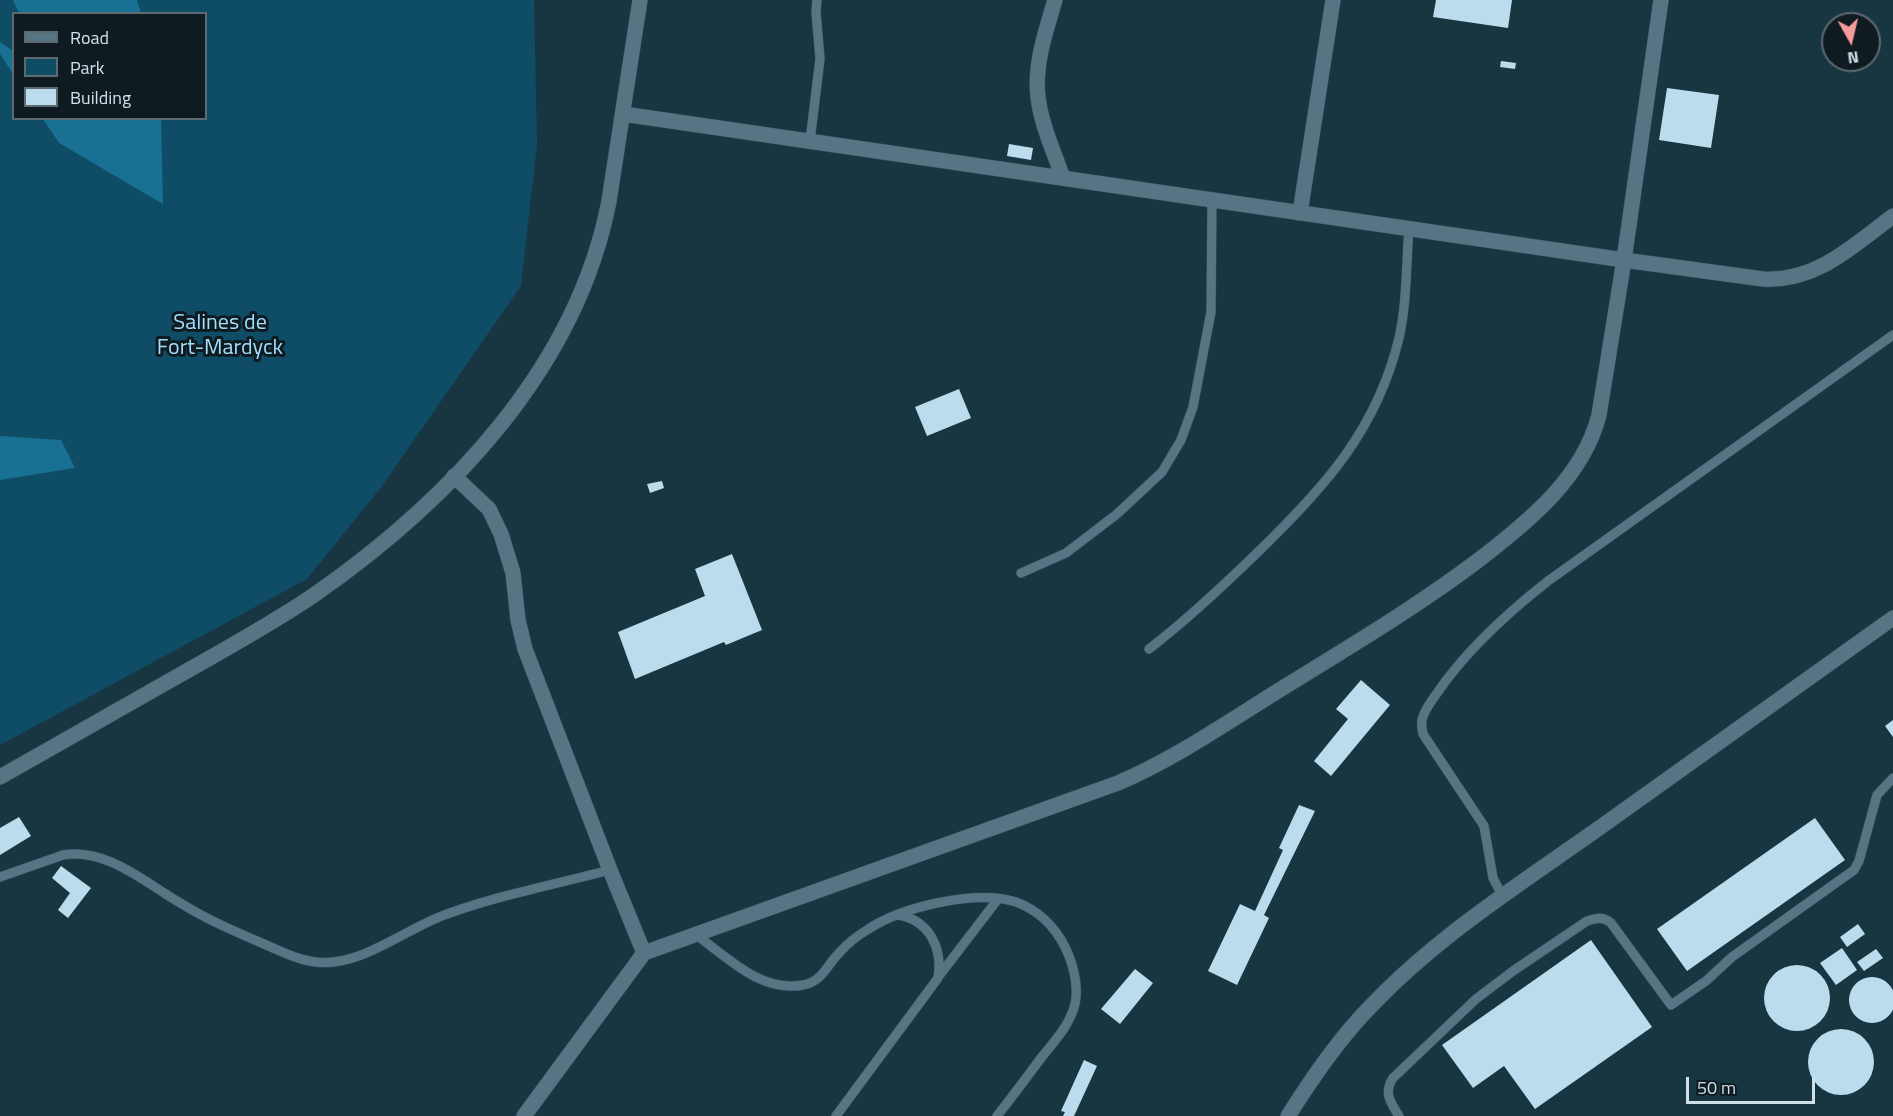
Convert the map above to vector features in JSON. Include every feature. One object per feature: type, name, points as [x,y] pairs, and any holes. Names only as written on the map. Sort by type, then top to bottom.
[{"type":"street","points":[[0,777],[298,605],[344,573],[395,532],[488,440],[530,385],[575,306],[591,268],[605,222],[640,0]]},
{"type":"street","points":[[1055,0],[1040,57],[1037,90],[1041,115],[1063,178]]},
{"type":"street","points":[[1300,213],[1333,0]]},
{"type":"street","points":[[524,1116],[644,953],[1129,778],[1169,757],[1438,591],[1533,516],[1564,482],[1582,456],[1599,415],[1662,0]]},
{"type":"street","points":[[623,114],[1763,279],[1788,278],[1825,266],[1893,216]]},
{"type":"street","points":[[454,476],[483,503],[501,534],[513,573],[518,620],[525,650],[644,953]]},
{"type":"street","points":[[1288,1116],[1335,1048],[1372,1005],[1426,954],[1893,618]]},
{"type":"lane","points":[[810,141],[820,59],[817,0]]},
{"type":"lane","points":[[1021,573],[1066,553],[1117,514],[1162,472],[1181,440],[1193,407],[1210,312],[1212,200]]},
{"type":"lane","points":[[1149,649],[1197,611],[1280,531],[1315,495],[1350,450],[1377,400],[1397,343],[1402,318],[1409,229]]},
{"type":"lane","points":[[1503,897],[1493,878],[1484,826],[1423,734],[1424,714],[1443,684],[1496,625],[1548,580],[1893,335]]},
{"type":"lane","points":[[1399,1116],[1387,1092],[1393,1078],[1476,999],[1587,921],[1602,918],[1611,922],[1671,1005],[1706,981],[1732,957],[1854,870],[1859,861],[1877,795],[1893,777]]},
{"type":"lane","points":[[0,877],[63,855],[73,853],[90,856],[116,864],[182,904],[237,932],[296,957],[328,963],[370,950],[445,914],[610,870]]},
{"type":"lane","points":[[695,934],[757,978],[778,985],[796,986],[817,979],[839,952],[857,937],[896,914],[942,902],[998,899],[1016,902],[1025,907],[1049,924],[1066,951],[1076,989],[1075,1005],[1069,1020],[997,1116]]},
{"type":"lane","points":[[836,1116],[998,899]]},
{"type":"lane","points":[[896,914],[920,923],[931,934],[938,954],[938,978]]},
{"type":"green space","name":"Salines de Fort-Mardyck","points":[[0,0],[534,0],[537,144],[521,286],[382,486],[307,579],[0,745]]},
{"type":"shaded area","points":[[13,0],[137,0],[141,12],[19,12]]},
{"type":"shaded area","points":[[0,42],[12,50],[12,72],[0,54]]},
{"type":"shaded area","points":[[44,120],[161,120],[163,204],[59,143]]},
{"type":"shaded area","points":[[0,436],[61,440],[75,468],[0,480]]},
{"type":"building","points":[[1436,0],[1512,0],[1508,28],[1433,17]]},
{"type":"building","points":[[1501,61],[1516,63],[1515,69],[1500,67]]},
{"type":"building","points":[[1667,88],[1719,95],[1711,148],[1659,140]]},
{"type":"building","points":[[1009,144],[1033,148],[1031,160],[1007,156]]},
{"type":"building","points":[[959,389],[971,418],[927,436],[915,407]]},
{"type":"building","points":[[662,481],[664,488],[650,493],[647,484]]},
{"type":"building","points":[[732,554],[762,630],[726,645],[724,642],[635,679],[618,632],[705,596],[695,569]]},
{"type":"building","points":[[1361,680],[1390,705],[1331,776],[1314,761],[1348,719],[1336,709]]},
{"type":"building","points":[[1893,720],[1893,737],[1885,726]]},
{"type":"building","points":[[1299,805],[1315,811],[1264,915],[1269,918],[1237,985],[1208,971],[1240,904],[1255,911],[1283,850],[1279,848]]},
{"type":"building","points":[[19,817],[31,836],[0,855],[0,828]]},
{"type":"building","points":[[1815,818],[1845,860],[1687,971],[1657,929]]},
{"type":"building","points":[[61,866],[91,888],[68,918],[58,910],[70,893],[52,878]]},
{"type":"building","points":[[1858,924],[1865,934],[1847,947],[1840,937]]},
{"type":"building","points":[[1591,940],[1652,1027],[1535,1109],[1504,1066],[1473,1088],[1442,1045]]},
{"type":"building","points":[[1842,948],[1857,970],[1836,985],[1820,963]]},
{"type":"building","points":[[1876,949],[1883,958],[1864,971],[1857,962]]},
{"type":"building","points":[[1797,965],[1810,968],[1820,975],[1827,985],[1830,998],[1827,1011],[1820,1021],[1810,1028],[1797,1031],[1784,1028],[1774,1021],[1767,1011],[1764,998],[1767,985],[1774,975],[1784,968]]},
{"type":"building","points":[[1135,969],[1153,983],[1120,1024],[1101,1009]]},
{"type":"building","points":[[1872,977],[1881,979],[1893,991],[1893,1009],[1881,1021],[1872,1023],[1863,1021],[1851,1009],[1849,1000],[1851,991],[1863,979]]},
{"type":"building","points":[[1835,1029],[1847,1029],[1865,1038],[1872,1049],[1874,1062],[1872,1075],[1865,1086],[1854,1093],[1835,1095],[1822,1090],[1813,1081],[1808,1068],[1808,1056],[1813,1043],[1822,1034]]},
{"type":"building","points":[[1084,1060],[1097,1066],[1074,1116],[1063,1116],[1065,1112],[1061,1111]]}]
